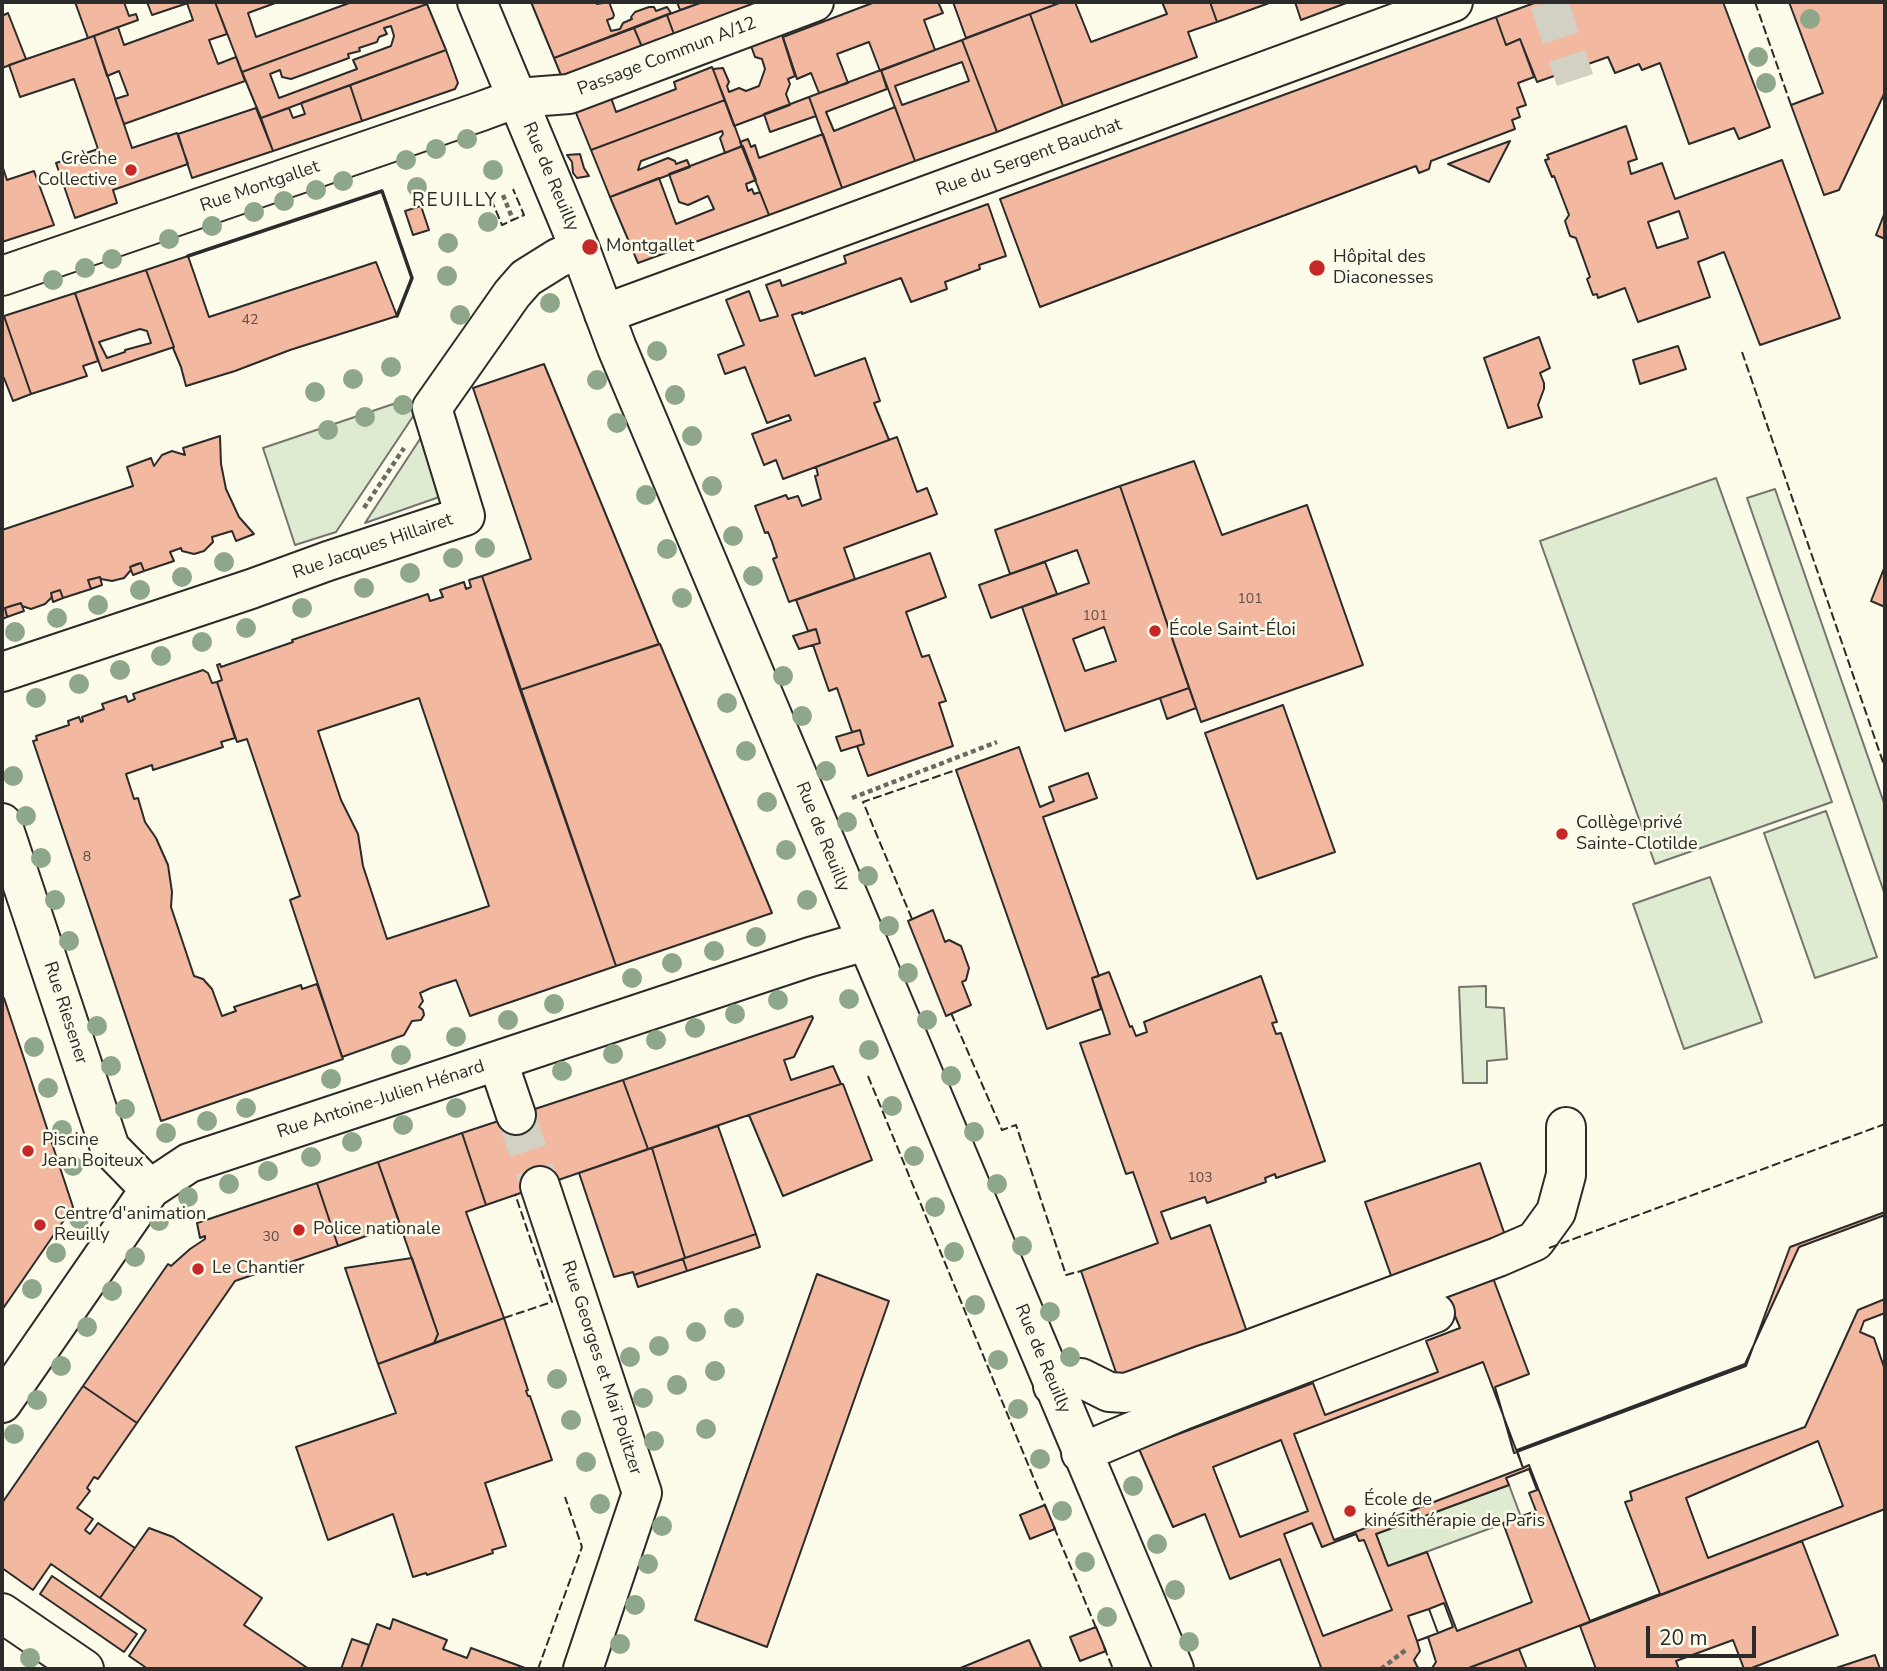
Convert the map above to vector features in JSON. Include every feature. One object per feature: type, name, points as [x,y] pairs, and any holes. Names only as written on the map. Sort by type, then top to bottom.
[{"type":"street","name":"Rue de Reuilly","points":[[477,2],[580,249],[617,348],[1174,1669]]},
{"type":"street","name":"Passage Commun A/12","points":[[517,98],[569,94],[814,2]]},
{"type":"street","name":"Rue du Sergent Bauchat","points":[[604,314],[1453,2]]},
{"type":"street","name":"Rue Montgallet","points":[[2,276],[517,98]]},
{"type":"street","points":[[432,408],[526,278],[558,258],[580,249]]},
{"type":"street","name":"Rue Jacques Hillairet","points":[[2,673],[465,516],[432,408]]},
{"type":"street","name":"Rue Riesener","points":[[2,823],[110,1147],[149,1189]]},
{"type":"street","name":"Rue Antoine-Julien Hénard","points":[[2,1403],[149,1189],[189,1163],[810,957],[866,941]]},
{"type":"street","points":[[499,1062],[516,1115]]},
{"type":"street","points":[[1054,1386],[1081,1378],[1110,1392],[1126,1393],[1244,1352],[1535,1241],[1556,1212],[1566,1175],[1566,1127]]},
{"type":"street","name":"Rue Georges et Maï Politzer","points":[[540,1186],[642,1493],[583,1669]]},
{"type":"street","points":[[1081,1453],[1183,1410],[1435,1313]]},
{"type":"street","points":[[2,1613],[84,1669]]},
{"type":"path","points":[[503,195],[513,220]]},
{"type":"path","points":[[328,561],[432,408]]},
{"type":"path","points":[[852,798],[997,742]]},
{"type":"path","points":[[1381,1669],[1407,1649]]},
{"type":"green space","points":[[408,399],[414,415],[336,532],[295,545],[263,448]]},
{"type":"green space","points":[[422,436],[442,496],[365,523]]},
{"type":"green space","points":[[1716,478],[1832,802],[1655,864],[1540,541]]},
{"type":"green space","points":[[1775,489],[1885,806],[1885,895],[1747,498]]},
{"type":"green space","points":[[1826,811],[1877,957],[1815,978],[1764,833]]},
{"type":"green space","points":[[1710,877],[1762,1022],[1684,1049],[1633,904]]},
{"type":"green space","points":[[1486,986],[1486,1007],[1504,1008],[1507,1059],[1487,1061],[1487,1083],[1463,1083],[1459,987]]},
{"type":"green space","points":[[1509,1485],[1521,1517],[1388,1566],[1376,1534]]},
{"type":"building","points":[[75,2],[124,2],[129,16],[136,14],[138,20],[88,38]]},
{"type":"building","points":[[147,2],[191,2],[152,15]]},
{"type":"building","points":[[215,2],[227,34],[209,40],[218,64],[236,57],[245,81],[124,124],[115,99],[128,95],[119,71],[107,76],[94,36],[118,27],[124,45],[193,20],[187,3]]},
{"type":"building","points":[[215,2],[278,2],[248,13],[256,37],[352,2],[427,4],[242,72]]},
{"type":"building","points":[[531,2],[609,2],[614,15],[607,20],[611,31],[620,29],[623,23],[632,19],[635,12],[649,7],[654,7],[656,11],[667,7],[671,13],[554,58]]},
{"type":"building","points":[[677,2],[703,2],[680,10]]},
{"type":"building","points":[[703,2],[780,2],[676,40],[667,15]]},
{"type":"building","points":[[875,2],[938,2],[943,13],[924,20],[935,50],[880,71],[869,42],[837,54],[848,83],[819,93],[811,73],[797,79],[783,37]]},
{"type":"building","points":[[953,2],[1062,2],[966,38]]},
{"type":"building","points":[[1062,2],[1075,2],[1091,42],[1167,14],[1162,2],[1210,2],[1217,22],[1188,32],[1197,57],[1063,106],[1030,14]]},
{"type":"building","points":[[1210,2],[1272,2],[1217,22]]},
{"type":"building","points":[[1295,2],[1349,2],[1301,20]]},
{"type":"building","points":[[1537,2],[1723,2],[1770,127],[1739,139],[1734,128],[1689,144],[1660,63],[1642,70],[1639,64],[1615,73],[1608,57],[1537,82],[1520,39],[1506,45],[1496,17]]},
{"type":"building","points":[[1789,2],[1885,2],[1885,92],[1839,190],[1824,195],[1791,105],[1823,93]]},
{"type":"building","points":[[427,4],[446,50],[261,118],[242,72]],"holes":[[[391,26],[394,36],[391,46],[353,60],[357,69],[279,98],[270,74],[280,70],[282,77],[291,79],[349,58],[348,54],[360,51],[359,48],[377,42],[379,37],[387,34],[384,28]]]},
{"type":"building","points":[[8,13],[26,59],[2,68],[2,16]]},
{"type":"building","points":[[1030,14],[1063,106],[997,132],[962,40]]},
{"type":"building","points":[[667,15],[676,40],[645,54],[634,28]]},
{"type":"building","points":[[1496,17],[1506,45],[1520,39],[1534,77],[1518,83],[1526,105],[1517,108],[1520,117],[1512,120],[1515,129],[1431,161],[1429,169],[1419,173],[1416,166],[1040,307],[1000,199]]},
{"type":"building","points":[[634,28],[645,54],[565,85],[554,58]]},
{"type":"building","points":[[781,32],[795,76],[788,79],[790,84],[786,94],[790,105],[734,126],[713,69],[723,68],[729,82],[729,92],[739,88],[746,91],[759,86],[765,69],[762,59],[755,57],[750,43]]},
{"type":"building","points":[[94,36],[132,148],[177,133],[188,164],[113,190],[117,203],[75,218],[56,163],[98,149],[74,79],[20,97],[9,65]]},
{"type":"building","points":[[962,40],[997,132],[915,161],[881,70]],"holes":[[[962,62],[969,81],[902,105],[895,86]]]},
{"type":"building","points":[[446,50],[458,83],[455,89],[362,121],[350,85]]},
{"type":"building","points":[[712,67],[725,100],[591,150],[572,103],[608,89],[616,112],[676,89],[674,82]]},
{"type":"building","points":[[881,70],[887,89],[826,112],[834,131],[895,107],[915,161],[842,188],[809,97]]},
{"type":"building","points":[[350,85],[362,121],[273,151],[261,118],[289,108],[293,118],[305,114],[301,103]]},
{"type":"building","points":[[809,97],[816,116],[770,132],[764,114]]},
{"type":"building","points":[[725,100],[742,146],[725,153],[720,138],[722,131],[641,161],[638,170],[668,158],[676,164],[687,160],[690,167],[610,197],[591,150]]},
{"type":"building","points":[[256,108],[273,151],[192,178],[178,134]]},
{"type":"building","points":[[1626,126],[1637,159],[1628,162],[1631,174],[1662,163],[1675,199],[1782,160],[1840,318],[1760,345],[1724,252],[1698,262],[1710,297],[1638,322],[1625,288],[1598,298],[1597,294],[1593,295],[1587,279],[1590,277],[1576,238],[1570,236],[1565,221],[1569,215],[1545,160],[1549,159],[1547,155]],"holes":[[[1679,211],[1688,238],[1657,248],[1648,222]]]},
{"type":"building","points":[[823,134],[842,188],[769,215],[740,142],[748,139],[751,147],[755,145],[759,158]]},
{"type":"building","points":[[1510,141],[1489,182],[1448,164]]},
{"type":"building","points":[[743,146],[756,180],[746,184],[748,191],[752,189],[754,194],[760,192],[769,215],[638,263],[610,197],[659,178],[676,224],[714,209],[708,196],[688,205],[679,202],[669,174]]},
{"type":"building","points":[[580,154],[589,176],[577,178],[567,155]]},
{"type":"building","points":[[2,165],[7,180],[34,171],[54,225],[2,242]]},
{"type":"building","points":[[988,204],[1006,256],[979,265],[980,269],[945,282],[947,289],[911,302],[901,278],[802,314],[792,315],[815,376],[865,358],[880,401],[874,403],[889,440],[783,479],[776,460],[764,465],[752,434],[791,420],[789,415],[767,423],[745,367],[725,374],[718,355],[744,345],[726,300],[749,291],[760,321],[778,316],[766,285],[780,280],[782,286],[846,263],[844,256]]},
{"type":"building","points":[[421,206],[429,230],[413,235],[405,211]]},
{"type":"building","points":[[1885,212],[1885,239],[1876,235]]},
{"type":"building","points":[[188,256],[209,317],[376,262],[397,316],[186,386],[146,270]]},
{"type":"building","points":[[146,270],[174,347],[102,371],[75,293]],"holes":[[[140,329],[147,331],[151,343],[107,358],[99,342]]]},
{"type":"building","points":[[75,293],[98,361],[83,366],[87,376],[31,394],[4,316]]},
{"type":"building","points":[[4,316],[31,394],[13,401],[2,376]]},
{"type":"building","points":[[1539,337],[1550,368],[1540,373],[1544,383],[1538,405],[1542,417],[1508,428],[1484,358]]},
{"type":"building","points":[[1678,346],[1686,369],[1640,384],[1633,360]]},
{"type":"building","points":[[544,364],[659,644],[520,690],[482,576],[531,559],[473,388]]},
{"type":"building","points":[[220,436],[221,464],[226,489],[239,517],[254,534],[236,541],[232,531],[212,537],[213,542],[204,551],[194,554],[182,551],[181,548],[170,552],[174,561],[144,571],[141,563],[137,564],[130,567],[131,570],[124,578],[112,581],[100,577],[88,580],[91,589],[63,598],[60,590],[51,593],[52,597],[45,604],[31,609],[21,603],[5,608],[7,617],[2,619],[2,530],[133,486],[127,467],[151,458],[154,466],[162,455],[172,451],[185,455],[183,448]]},
{"type":"building","points":[[897,437],[917,492],[927,488],[937,514],[844,548],[855,579],[789,602],[773,559],[777,557],[772,542],[768,532],[765,533],[755,506],[786,495],[788,499],[798,496],[802,506],[821,499],[815,476],[818,475],[816,467]]},
{"type":"building","points":[[1194,461],[1222,535],[1307,505],[1363,665],[1201,722],[1120,486]]},
{"type":"building","points":[[1120,486],[1189,688],[1065,731],[1022,607],[1089,583],[1077,550],[1010,574],[995,530]],"holes":[[[1104,627],[1116,661],[1085,671],[1073,639]]]},
{"type":"building","points":[[930,553],[946,597],[906,612],[922,657],[929,655],[946,701],[939,703],[953,746],[868,776],[857,746],[864,744],[860,730],[852,732],[837,688],[829,691],[813,645],[820,643],[816,629],[808,631],[796,600]]},
{"type":"building","points":[[1045,562],[1057,594],[991,618],[979,585]]},
{"type":"building","points":[[141,563],[144,571],[133,575],[130,567]]},
{"type":"building","points":[[1885,566],[1885,607],[1871,601]]},
{"type":"building","points":[[482,576],[616,966],[470,1016],[456,980],[431,988],[420,993],[423,1001],[419,1007],[424,1015],[421,1020],[412,1021],[404,1035],[342,1057],[290,900],[300,896],[247,739],[237,742],[217,682],[222,680],[217,665],[220,664],[221,667],[428,594],[430,601],[443,597],[440,590],[464,582],[466,589],[471,587],[469,580]],"holes":[[[419,698],[489,906],[387,939],[363,866],[358,834],[341,800],[318,731]]]},
{"type":"building","points":[[100,577],[102,585],[91,589],[88,580]]},
{"type":"building","points":[[60,590],[63,598],[53,602],[51,593]]},
{"type":"building","points":[[21,603],[24,611],[7,617],[5,608]]},
{"type":"building","points":[[816,629],[820,643],[799,649],[793,636]]},
{"type":"building","points":[[660,644],[772,913],[616,966],[520,690]]},
{"type":"building","points":[[203,670],[208,673],[212,683],[217,682],[235,738],[221,742],[223,747],[153,770],[152,765],[126,774],[134,799],[138,798],[145,822],[156,838],[168,865],[171,907],[194,976],[203,979],[212,989],[222,1016],[236,1011],[234,1007],[301,985],[302,989],[317,984],[343,1059],[161,1121],[33,741],[37,740],[36,736],[69,725],[68,721],[79,717],[81,722],[83,721],[82,717],[104,709],[102,704],[126,696],[128,702],[135,699],[133,694]]},
{"type":"building","points":[[1189,688],[1196,708],[1167,719],[1160,698]]},
{"type":"building","points":[[1283,705],[1335,852],[1257,879],[1205,733]]},
{"type":"building","points":[[860,730],[864,744],[841,751],[836,737]]},
{"type":"building","points":[[1019,747],[1040,807],[1054,801],[1049,787],[1088,773],[1097,798],[1043,817],[1099,976],[1092,978],[1101,1009],[1047,1029],[956,770]]},
{"type":"building","points":[[933,910],[945,942],[949,940],[961,946],[969,968],[966,980],[962,982],[971,1005],[946,1016],[908,921]]},
{"type":"building","points":[[1109,972],[1136,1036],[1147,1032],[1144,1022],[1261,976],[1277,1022],[1272,1023],[1276,1034],[1281,1033],[1325,1161],[1276,1178],[1275,1174],[1265,1178],[1266,1182],[1207,1203],[1205,1197],[1161,1212],[1171,1239],[1210,1225],[1249,1338],[1120,1384],[1081,1271],[1158,1243],[1133,1172],[1126,1174],[1080,1043],[1110,1034],[1092,978]]},
{"type":"building","name":"Piscine Jean Boiteux","points":[[4,998],[73,1207],[2,1310],[2,999]]},
{"type":"building","points":[[812,1016],[794,1057],[784,1060],[791,1080],[833,1066],[841,1084],[648,1149],[623,1080]]},
{"type":"building","points":[[623,1080],[648,1149],[486,1205],[462,1133]]},
{"type":"building","points":[[841,1084],[872,1160],[783,1196],[749,1115]]},
{"type":"building","points":[[718,1126],[756,1234],[685,1258],[652,1148]]},
{"type":"building","points":[[462,1133],[486,1205],[466,1212],[504,1318],[434,1343],[438,1334],[378,1162]]},
{"type":"building","points":[[652,1148],[685,1258],[634,1275],[633,1272],[614,1277],[579,1173]]},
{"type":"building","points":[[378,1162],[400,1224],[338,1246],[317,1183]]},
{"type":"building","points":[[1480,1163],[1508,1244],[1394,1284],[1365,1202]]},
{"type":"building","points":[[317,1183],[338,1246],[235,1281],[137,1423],[83,1386],[168,1264],[171,1266],[205,1239],[205,1236],[200,1238],[197,1223]]},
{"type":"building","points":[[1885,1212],[1885,1313],[1864,1321],[1860,1332],[1874,1338],[1885,1370],[1885,1509],[1466,1669],[1316,1669],[1321,1667],[1280,1559],[1230,1579],[1205,1514],[1173,1527],[1139,1449],[1313,1383],[1325,1415],[1438,1372],[1426,1341],[1460,1328],[1443,1287],[1490,1270],[1529,1374],[1495,1387],[1514,1453],[1746,1366],[1790,1247]],"holes":[[[1281,1440],[1308,1511],[1240,1537],[1213,1467]],[[1818,1441],[1843,1506],[1708,1558],[1686,1498]],[[1529,1469],[1537,1490],[1529,1493],[1536,1511],[1503,1523],[1532,1602],[1457,1631],[1427,1552],[1388,1566],[1376,1534],[1509,1485],[1506,1478]],[[1312,1523],[1322,1547],[1356,1534],[1359,1541],[1364,1540],[1392,1610],[1323,1636],[1284,1534]]]},
{"type":"building","points":[[1885,1215],[1885,1299],[1858,1310],[1805,1427],[1630,1492],[1632,1500],[1625,1502],[1660,1594],[1590,1621],[1529,1465],[1523,1468],[1517,1450],[1745,1364],[1799,1247]]},
{"type":"building","points":[[756,1234],[760,1247],[687,1271],[683,1259]]},
{"type":"building","points":[[412,1258],[438,1334],[434,1343],[378,1364],[345,1268]]},
{"type":"building","points":[[683,1259],[687,1271],[638,1287],[634,1275]]},
{"type":"building","points":[[817,1274],[889,1301],[767,1647],[695,1620]]},
{"type":"building","points":[[504,1318],[528,1390],[526,1391],[552,1460],[485,1483],[506,1546],[427,1575],[426,1573],[413,1577],[393,1514],[328,1540],[296,1447],[396,1413],[378,1364]]},
{"type":"building","points":[[1483,1362],[1523,1468],[1334,1540],[1294,1434]]},
{"type":"building","points":[[83,1386],[137,1423],[98,1479],[94,1477],[87,1488],[90,1491],[77,1508],[93,1519],[85,1530],[90,1534],[98,1523],[135,1548],[100,1598],[51,1564],[33,1590],[2,1568],[2,1503]]},
{"type":"building","points":[[1045,1505],[1055,1529],[1030,1539],[1020,1515]]},
{"type":"building","points":[[149,1528],[173,1537],[262,1598],[244,1625],[309,1669],[148,1669],[129,1656],[146,1630],[100,1598]]},
{"type":"building","points":[[1802,1541],[1838,1635],[1749,1669],[1744,1669],[1733,1640],[1676,1661],[1679,1669],[1596,1669],[1580,1626]]},
{"type":"building","points":[[52,1576],[137,1634],[124,1652],[40,1594]]},
{"type":"building","points":[[1444,1603],[1453,1627],[1438,1633],[1429,1609]]},
{"type":"building","points":[[1429,1609],[1438,1633],[1417,1641],[1408,1616]]},
{"type":"building","points":[[393,1619],[447,1640],[443,1649],[467,1658],[471,1648],[525,1668],[361,1668],[377,1624],[390,1629]]},
{"type":"building","points":[[1096,1627],[1106,1651],[1080,1661],[1070,1637]]},
{"type":"building","points":[[1428,1637],[1436,1662],[1432,1668],[1421,1669],[1414,1660],[1420,1651],[1417,1641]]},
{"type":"building","points":[[352,1639],[369,1645],[361,1668],[364,1669],[341,1669]]},
{"type":"building","points":[[1029,1640],[1042,1669],[958,1669]]},
{"type":"building","points":[[1519,1649],[1527,1669],[1466,1669]]},
{"type":"building","points":[[1875,1655],[1880,1669],[1833,1669]]},
{"type":"tunnel","points":[[1549,2],[1575,80]]},
{"type":"tunnel","points":[[516,1115],[540,1186]]},
{"type":"fence","points":[[1755,2],[1791,105]]},
{"type":"fence","points":[[491,199],[502,225],[524,215],[513,189]]},
{"type":"fence","points":[[1742,352],[1885,768]]},
{"type":"fence","points":[[912,919],[863,802],[956,770]]},
{"type":"fence","points":[[951,1013],[1002,1130],[1016,1125],[1066,1275],[1081,1271]]},
{"type":"fence","points":[[868,1076],[1046,1508]]},
{"type":"fence","points":[[1549,1248],[1885,1124]]},
{"type":"fence","points":[[504,1318],[552,1302],[515,1194]]},
{"type":"fence","points":[[538,1669],[582,1547],[565,1497]]},
{"type":"fence","points":[[1054,1527],[1097,1630]]},
{"type":"fence","points":[[1104,1647],[1113,1669]]},
{"type":"wall","points":[[188,256],[382,191],[412,278],[397,316]]},
{"type":"place","name":"Crèche Collective","points":[[131,170]]},
{"type":"place","name":"Montgallet","points":[[590,247]]},
{"type":"place","name":"Hôpital des Diaconesses","points":[[1317,268]]},
{"type":"place","name":"École Saint-Éloi","points":[[1155,631]]},
{"type":"place","name":"Collège privé Sainte-Clotilde","points":[[1562,834]]},
{"type":"place","name":"Piscine Jean Boiteux","points":[[28,1151]]},
{"type":"place","name":"Centre d'animation Reuilly","points":[[40,1225]]},
{"type":"place","name":"Police nationale","points":[[299,1230]]},
{"type":"place","name":"Le Chantier","points":[[198,1269]]},
{"type":"place","name":"École de kinésithérapie de Paris","points":[[1350,1511]]},
{"type":"district","name":"REUILLY","points":[[455,201]]}]
